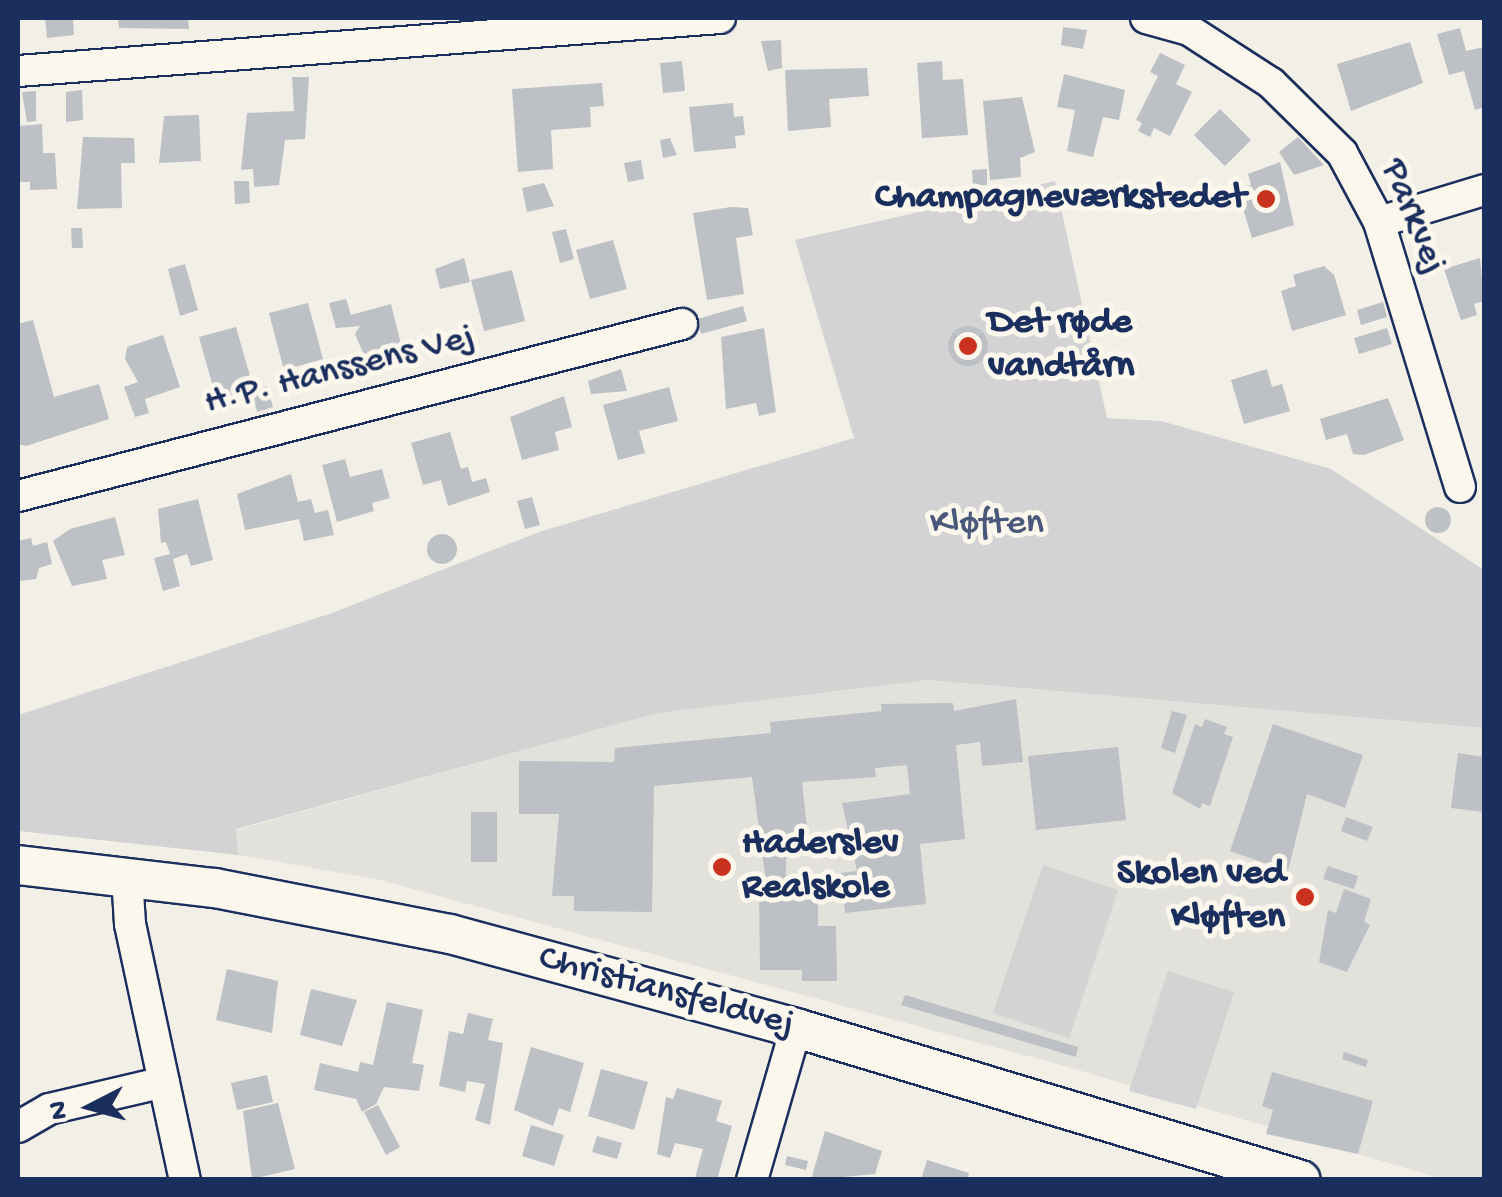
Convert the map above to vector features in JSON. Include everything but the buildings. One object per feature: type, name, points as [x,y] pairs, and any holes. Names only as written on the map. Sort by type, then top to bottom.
[{"type":"street","points":[[18,71],[720,18]]},
{"type":"street","name":"Parkvej","points":[[1146,18],[1189,30],[1271,83],[1342,152],[1379,222],[1460,487]]},
{"type":"street","points":[[1379,222],[1484,190]]},
{"type":"street","name":"H.P. Hanssens Vej","points":[[18,496],[682,324]]},
{"type":"street","name":"Christiansfeldvej","points":[[18,865],[127,875],[450,934],[796,1028],[1301,1180]]},
{"type":"street","points":[[127,875],[130,924],[185,1180]]},
{"type":"street","points":[[752,1180],[796,1028]]},
{"type":"street","points":[[18,1127],[49,1109],[164,1082]]},
{"type":"shaded area","points":[[928,680],[1484,728],[1484,1179],[1442,1179],[1068,1067],[376,879],[238,855],[236,830],[658,713]]},
{"type":"green space","name":"Kløften","points":[[1055,181],[1107,418],[1161,421],[1331,469],[1484,570],[1484,728],[928,680],[658,713],[236,829],[238,855],[18,831],[18,715],[332,613],[539,532],[854,438],[795,240]]},
{"type":"green space","points":[[1043,865],[1118,890],[1069,1038],[993,1013]]},
{"type":"green space","points":[[1168,971],[1234,992],[1196,1109],[1129,1091]]},
{"type":"place","name":"Champagneværkstedet","points":[[1266,199]]},
{"type":"place","name":"Det røde vandtårn","points":[[968,346]]},
{"type":"place","name":"Haderslev Realskole","points":[[722,867]]},
{"type":"place","name":"Skolen ved Kløften","points":[[1305,897]]}]
